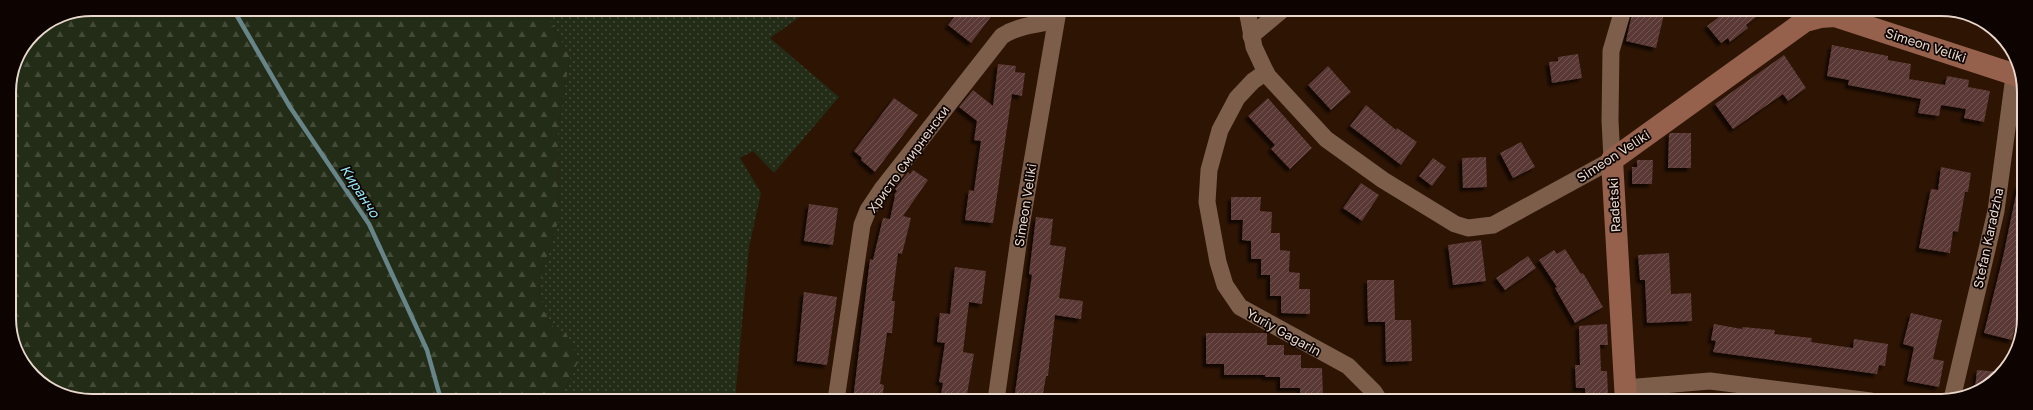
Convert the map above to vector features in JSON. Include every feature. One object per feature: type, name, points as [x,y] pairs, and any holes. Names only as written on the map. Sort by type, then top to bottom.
[{"type":"street","name":"Христо Смирненски","points":[[837,394],[862,225],[868,210],[1002,36],[1012,30],[1053,16]]},
{"type":"street","name":"Simeon Veliki","points":[[997,394],[1020,230],[1056,16]]},
{"type":"street","name":"Simeon Veliki","points":[[1247,16],[1254,47],[1266,72],[1326,139],[1383,180],[1437,214],[1455,224],[1468,228],[1493,225],[1612,160],[1806,21],[1820,17],[1834,16],[2016,76]]},
{"type":"street","points":[[1251,36],[1275,16]]},
{"type":"street","name":"Radetski","points":[[1621,16],[1611,51],[1610,120],[1626,394]]},
{"type":"street","name":"Yuriy Gagarin","points":[[1266,72],[1253,81],[1237,98],[1220,130],[1209,170],[1207,202],[1218,262],[1225,285],[1240,307],[1348,366],[1375,394]]},
{"type":"street","name":"Stefan Karadzha","points":[[1954,392],[1996,211],[2016,86]]},
{"type":"street","points":[[1632,394],[1710,381],[1815,394]]},
{"type":"green space","points":[[87,16],[547,16],[570,57],[558,128],[559,219],[538,287],[545,312],[557,334],[565,331],[579,360],[563,394],[92,394],[72,391],[54,384],[38,372],[26,356],[17,333],[16,323],[16,87],[20,67],[26,54],[38,38],[58,24],[77,17]]},
{"type":"green space","points":[[547,16],[801,16],[770,38],[839,97],[774,173],[753,151],[740,158],[761,193],[749,247],[736,394],[563,394],[579,360],[565,331],[557,334],[545,312],[538,287],[559,219],[558,128],[570,57]]},
{"type":"building","points":[[955,16],[991,16],[971,43],[948,25]]},
{"type":"building","points":[[1632,16],[1664,16],[1656,48],[1626,41]]},
{"type":"building","points":[[1720,16],[1757,16],[1746,25],[1748,28],[1730,42],[1728,38],[1721,43],[1707,26]]},
{"type":"building","points":[[1832,45],[1888,56],[1888,60],[1911,64],[1909,79],[1945,85],[1947,76],[1969,80],[1968,87],[1990,91],[1984,122],[1964,118],[1966,109],[1941,105],[1939,116],[1918,113],[1921,99],[1848,85],[1849,80],[1827,76]]},
{"type":"building","points":[[1578,54],[1582,78],[1552,83],[1549,62],[1558,61],[1558,57]]},
{"type":"building","points":[[1784,55],[1806,88],[1788,101],[1783,94],[1733,129],[1715,104]]},
{"type":"building","points":[[998,64],[1016,66],[1015,72],[1025,73],[1022,96],[1012,94],[993,223],[965,220],[969,190],[974,191],[981,141],[974,140],[977,121],[959,107],[973,90],[993,106]]},
{"type":"building","points":[[1328,66],[1351,92],[1331,110],[1308,85]]},
{"type":"building","points":[[894,98],[918,115],[875,172],[861,160],[862,158],[854,151]]},
{"type":"building","points":[[1268,98],[1312,148],[1290,169],[1271,149],[1275,145],[1248,116]]},
{"type":"building","points":[[1366,105],[1396,130],[1397,128],[1417,142],[1401,165],[1350,126]]},
{"type":"building","points":[[1691,133],[1691,168],[1668,168],[1669,134]]},
{"type":"building","points":[[1521,142],[1535,167],[1513,178],[1500,153]]},
{"type":"building","points":[[1486,157],[1487,187],[1463,188],[1462,158]]},
{"type":"building","points":[[1433,158],[1446,167],[1432,186],[1419,176]]},
{"type":"building","points":[[1637,160],[1653,160],[1652,184],[1632,184],[1632,167],[1637,167]]},
{"type":"building","points":[[1941,167],[1971,173],[1968,192],[1965,192],[1958,232],[1953,231],[1950,253],[1919,248],[1931,189],[1938,190]]},
{"type":"building","points":[[913,170],[928,180],[903,216],[911,218],[902,254],[898,253],[892,301],[895,301],[892,333],[887,333],[880,384],[884,385],[883,394],[854,394],[870,259],[873,260],[883,218],[890,219],[894,195],[897,191],[895,189],[908,172],[910,174]]},
{"type":"building","points":[[1361,183],[1379,195],[1362,221],[1343,208]]},
{"type":"building","points":[[2017,190],[2017,318],[2012,340],[1984,333],[2003,257]]},
{"type":"building","points":[[1231,197],[1261,197],[1260,211],[1272,212],[1271,233],[1280,233],[1280,250],[1290,251],[1289,272],[1300,273],[1299,289],[1310,289],[1310,314],[1281,313],[1281,296],[1270,296],[1270,275],[1261,275],[1261,259],[1251,259],[1251,241],[1242,240],[1243,220],[1231,220]]},
{"type":"building","points":[[809,204],[838,208],[833,245],[804,241]]},
{"type":"building","points":[[1036,217],[1053,219],[1050,245],[1066,247],[1059,298],[1083,301],[1081,319],[1055,315],[1048,376],[1046,376],[1043,394],[1015,394],[1032,275],[1029,274]]},
{"type":"building","points":[[1481,240],[1486,281],[1453,285],[1448,245]]},
{"type":"building","points":[[1565,249],[1581,274],[1583,273],[1603,307],[1575,323],[1555,288],[1557,287],[1539,260],[1554,250],[1557,254]]},
{"type":"building","points":[[1669,253],[1671,294],[1691,293],[1692,321],[1647,323],[1645,280],[1640,280],[1638,255]]},
{"type":"building","points":[[1528,256],[1536,268],[1505,290],[1496,278]]},
{"type":"building","points":[[955,267],[986,271],[982,304],[969,302],[963,352],[974,354],[967,394],[941,394],[943,383],[939,382],[945,343],[937,342],[940,313],[950,314]]},
{"type":"building","points":[[1367,280],[1394,280],[1395,320],[1411,320],[1412,361],[1386,362],[1385,322],[1368,322]]},
{"type":"building","points":[[804,292],[837,297],[827,365],[797,361]]},
{"type":"building","points":[[1911,313],[1942,320],[1933,359],[1944,361],[1939,387],[1907,381],[1914,347],[1903,344]]},
{"type":"building","points":[[1607,324],[1608,345],[1600,345],[1601,371],[1607,371],[1608,394],[1585,394],[1585,388],[1576,388],[1575,365],[1580,365],[1579,326]]},
{"type":"building","points":[[1714,324],[1742,329],[1743,327],[1775,330],[1774,334],[1812,338],[1811,342],[1853,348],[1854,339],[1888,344],[1885,366],[1879,365],[1877,374],[1713,352],[1716,341],[1711,340]]},
{"type":"building","points":[[1206,333],[1267,333],[1267,345],[1284,345],[1284,355],[1301,355],[1301,368],[1322,368],[1323,394],[1300,394],[1300,388],[1280,388],[1280,377],[1265,377],[1265,375],[1224,375],[1224,364],[1206,364]]},
{"type":"building","points":[[1977,370],[1995,372],[1979,384],[1975,386]]},
{"type":"waterway","name":"Киранчо","points":[[237,16],[290,107],[369,224],[427,350],[439,394]]}]
